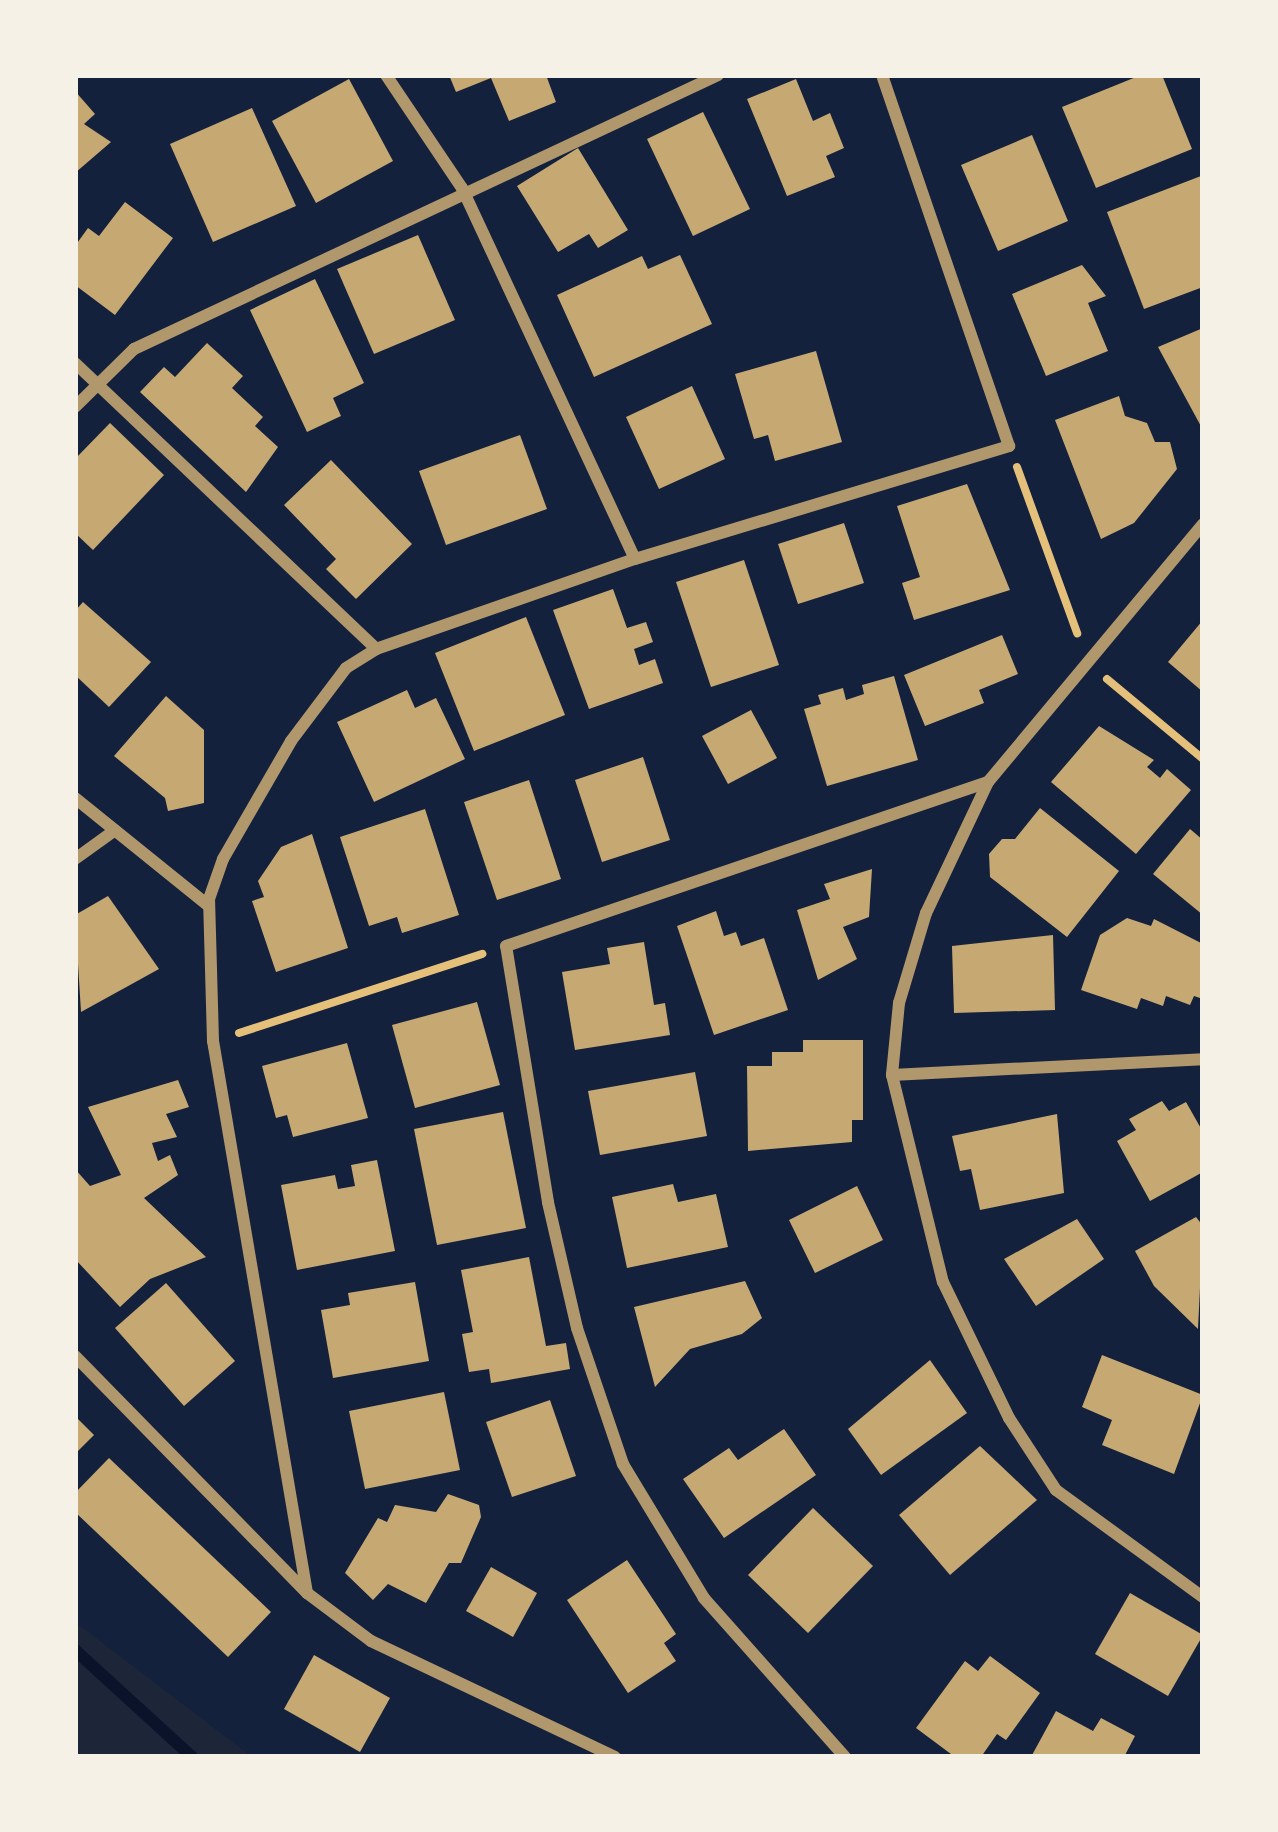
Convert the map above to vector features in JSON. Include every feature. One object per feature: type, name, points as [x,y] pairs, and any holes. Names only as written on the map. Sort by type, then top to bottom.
[{"type":"street","points":[[386,75],[462,188],[635,559]]},
{"type":"street","points":[[75,406],[134,349],[462,188],[718,75]]},
{"type":"street","points":[[308,1593],[213,1041],[209,906],[224,859],[291,741],[346,668],[376,649],[635,559],[1010,446],[882,75]]},
{"type":"street","points":[[75,363],[376,649]]},
{"type":"street","points":[[1203,524],[988,782],[926,913],[899,1003],[892,1075],[943,1282],[1009,1418],[1056,1490],[1203,1597]]},
{"type":"street","points":[[844,1757],[704,1598],[623,1465],[577,1328],[553,1223],[506,946],[988,782]]},
{"type":"street","points":[[75,798],[209,906]]},
{"type":"street","points":[[75,859],[115,830]]},
{"type":"street","points":[[892,1075],[1203,1059]]},
{"type":"street","points":[[75,1356],[308,1593],[371,1641],[615,1757]]},
{"type":"path","points":[[1010,446],[1087,662],[1203,758]]},
{"type":"path","points":[[213,1041],[506,946]]},
{"type":"shaded area","points":[[75,1622],[252,1757],[75,1757]]},
{"type":"building","points":[[449,75],[546,75],[556,102],[509,121],[491,78],[456,92]]},
{"type":"building","points":[[1141,75],[1162,75],[1192,149],[1096,188],[1062,107]]},
{"type":"building","points":[[349,79],[393,161],[316,203],[272,121]]},
{"type":"building","points":[[796,79],[813,121],[830,113],[844,148],[826,156],[835,177],[787,196],[747,99]]},
{"type":"building","points":[[75,91],[95,114],[84,124],[111,142],[75,173]]},
{"type":"building","points":[[252,108],[296,206],[213,242],[170,144]]},
{"type":"building","points":[[703,112],[750,209],[693,236],[647,139]]},
{"type":"building","points":[[1032,135],[1068,221],[998,251],[961,165]]},
{"type":"building","points":[[578,148],[628,230],[598,248],[589,234],[558,252],[517,186]]},
{"type":"building","points":[[1201,176],[1203,287],[1144,309],[1107,212]]},
{"type":"building","points":[[125,202],[173,238],[115,315],[75,285],[75,246],[88,228],[99,236]]},
{"type":"building","points":[[418,235],[455,320],[374,354],[337,269]]},
{"type":"building","points":[[680,255],[712,324],[594,377],[557,295],[642,256],[648,269]]},
{"type":"building","points":[[1082,265],[1106,296],[1088,303],[1108,351],[1046,376],[1012,294]]},
{"type":"building","points":[[315,279],[364,383],[333,398],[341,416],[307,432],[250,310]]},
{"type":"building","points":[[1203,328],[1203,430],[1158,347]]},
{"type":"building","points":[[207,343],[243,376],[232,388],[263,417],[255,426],[278,447],[246,492],[140,392],[164,367],[175,377]]},
{"type":"building","points":[[816,351],[842,442],[775,461],[768,435],[754,439],[735,374]]},
{"type":"building","points":[[692,386],[725,459],[659,489],[626,417]]},
{"type":"building","points":[[1119,396],[1125,416],[1147,423],[1155,442],[1170,442],[1177,469],[1134,523],[1101,539],[1055,420]]},
{"type":"building","points":[[110,423],[164,475],[93,550],[75,533],[75,459]]},
{"type":"building","points":[[520,435],[547,509],[446,545],[419,471]]},
{"type":"building","points":[[331,460],[412,544],[356,599],[326,569],[336,559],[284,505]]},
{"type":"building","points":[[967,484],[1010,590],[914,620],[902,583],[920,577],[897,506]]},
{"type":"building","points":[[844,523],[864,583],[798,604],[778,544]]},
{"type":"building","points":[[744,560],[779,665],[711,687],[676,582]]},
{"type":"building","points":[[613,589],[627,628],[646,622],[653,642],[634,649],[639,665],[655,659],[663,683],[589,709],[553,610]]},
{"type":"building","points":[[83,602],[151,662],[109,707],[75,675],[75,611]]},
{"type":"building","points":[[526,617],[565,715],[474,751],[435,653]]},
{"type":"building","points":[[1203,620],[1203,692],[1168,662]]},
{"type":"building","points":[[1002,635],[1018,674],[979,690],[984,703],[925,726],[904,675]]},
{"type":"building","points":[[894,676],[918,760],[827,786],[804,709],[821,704],[818,695],[843,688],[846,700],[864,694],[862,685]]},
{"type":"building","points":[[407,690],[415,708],[436,698],[465,759],[374,802],[337,722]]},
{"type":"building","points":[[166,696],[204,730],[204,803],[168,811],[165,798],[114,756]]},
{"type":"building","points":[[751,710],[777,758],[728,784],[702,736]]},
{"type":"building","points":[[1099,726],[1154,760],[1147,767],[1160,778],[1167,769],[1191,790],[1136,854],[1051,782]]},
{"type":"building","points":[[643,757],[670,840],[602,862],[575,780]]},
{"type":"building","points":[[529,780],[561,879],[497,900],[464,802]]},
{"type":"building","points":[[1040,808],[1119,871],[1067,937],[990,877],[989,854],[1002,839],[1015,839]]},
{"type":"building","points":[[425,809],[459,915],[402,933],[397,917],[369,926],[340,837]]},
{"type":"building","points":[[1190,829],[1203,840],[1203,915],[1153,874]]},
{"type":"building","points":[[312,834],[348,948],[276,972],[252,901],[264,897],[258,881],[281,847]]},
{"type":"building","points":[[872,869],[869,917],[843,927],[857,959],[818,980],[797,910],[830,899],[824,884]]},
{"type":"building","points":[[108,896],[159,969],[81,1012],[75,915]]},
{"type":"building","points":[[716,911],[724,936],[736,932],[741,946],[764,938],[788,1010],[714,1035],[677,926]]},
{"type":"building","points":[[1127,918],[1151,926],[1154,919],[1203,944],[1203,999],[1194,996],[1190,1005],[1166,996],[1163,1006],[1141,998],[1137,1009],[1081,990],[1100,935]]},
{"type":"building","points":[[1053,935],[1055,1010],[954,1013],[952,946]]},
{"type":"building","points":[[644,942],[654,1005],[665,1003],[670,1035],[575,1050],[562,972],[610,964],[607,948]]},
{"type":"building","points":[[477,1002],[500,1085],[415,1108],[392,1025]]},
{"type":"building","points":[[803,1040],[863,1040],[863,1120],[852,1120],[852,1142],[748,1151],[747,1066],[772,1066],[772,1052],[803,1052]]},
{"type":"building","points":[[347,1043],[368,1118],[293,1137],[287,1115],[276,1118],[262,1066]]},
{"type":"building","points":[[695,1072],[707,1136],[600,1155],[588,1091]]},
{"type":"building","points":[[178,1080],[189,1107],[166,1114],[177,1137],[152,1143],[158,1161],[170,1155],[178,1175],[144,1198],[206,1257],[150,1279],[120,1307],[75,1259],[75,1169],[90,1186],[121,1175],[88,1107]]},
{"type":"building","points":[[1162,1101],[1169,1111],[1186,1102],[1203,1132],[1203,1172],[1150,1201],[1117,1141],[1136,1130],[1129,1119]]},
{"type":"building","points":[[503,1112],[526,1228],[437,1245],[414,1129]]},
{"type":"building","points":[[1057,1114],[1064,1193],[980,1210],[971,1169],[960,1171],[952,1136]]},
{"type":"building","points":[[377,1160],[395,1251],[297,1270],[281,1185],[335,1175],[338,1189],[355,1186],[351,1165]]},
{"type":"building","points":[[673,1184],[678,1202],[716,1194],[728,1247],[627,1268],[612,1197]]},
{"type":"building","points":[[857,1186],[883,1240],[815,1273],[789,1220]]},
{"type":"building","points":[[1196,1217],[1203,1226],[1198,1329],[1154,1286],[1135,1251]]},
{"type":"building","points":[[1077,1219],[1104,1259],[1036,1306],[1004,1259]]},
{"type":"building","points":[[529,1257],[546,1346],[566,1343],[570,1369],[491,1383],[489,1369],[469,1372],[462,1334],[473,1332],[461,1270]]},
{"type":"building","points":[[745,1281],[762,1318],[742,1334],[690,1349],[655,1387],[634,1307]]},
{"type":"building","points":[[415,1282],[429,1361],[333,1378],[321,1310],[350,1305],[348,1293]]},
{"type":"building","points":[[166,1283],[235,1361],[184,1406],[115,1328]]},
{"type":"building","points":[[1102,1355],[1203,1395],[1174,1474],[1102,1445],[1112,1420],[1082,1407]]},
{"type":"building","points":[[930,1360],[967,1413],[881,1475],[848,1429]]},
{"type":"building","points":[[444,1392],[460,1470],[365,1489],[349,1411]]},
{"type":"building","points":[[550,1400],[576,1476],[512,1497],[486,1422]]},
{"type":"building","points":[[75,1416],[94,1435],[75,1454]]},
{"type":"building","points":[[784,1429],[816,1475],[724,1538],[683,1479],[729,1448],[738,1460]]},
{"type":"building","points":[[980,1446],[1037,1500],[950,1575],[899,1515]]},
{"type":"building","points":[[109,1458],[271,1612],[228,1657],[75,1512],[75,1493]]},
{"type":"building","points":[[448,1494],[479,1505],[481,1517],[461,1563],[449,1563],[426,1603],[388,1584],[373,1600],[345,1573],[378,1518],[387,1522],[395,1505],[436,1512]]},
{"type":"building","points":[[813,1508],[873,1566],[808,1633],[748,1575]]},
{"type":"building","points":[[627,1560],[676,1634],[664,1643],[676,1661],[628,1693],[567,1600]]},
{"type":"building","points":[[491,1567],[537,1593],[513,1637],[466,1611]]},
{"type":"building","points":[[1130,1593],[1203,1635],[1168,1696],[1095,1654]]},
{"type":"building","points":[[314,1655],[390,1698],[360,1752],[284,1709]]},
{"type":"building","points":[[990,1656],[1040,1693],[1006,1740],[997,1734],[981,1757],[955,1757],[916,1728],[965,1661],[978,1671]]},
{"type":"building","points":[[1056,1711],[1093,1731],[1101,1718],[1135,1736],[1124,1757],[1031,1757]]},
{"type":"waterway","points":[[75,1650],[192,1757]]}]
